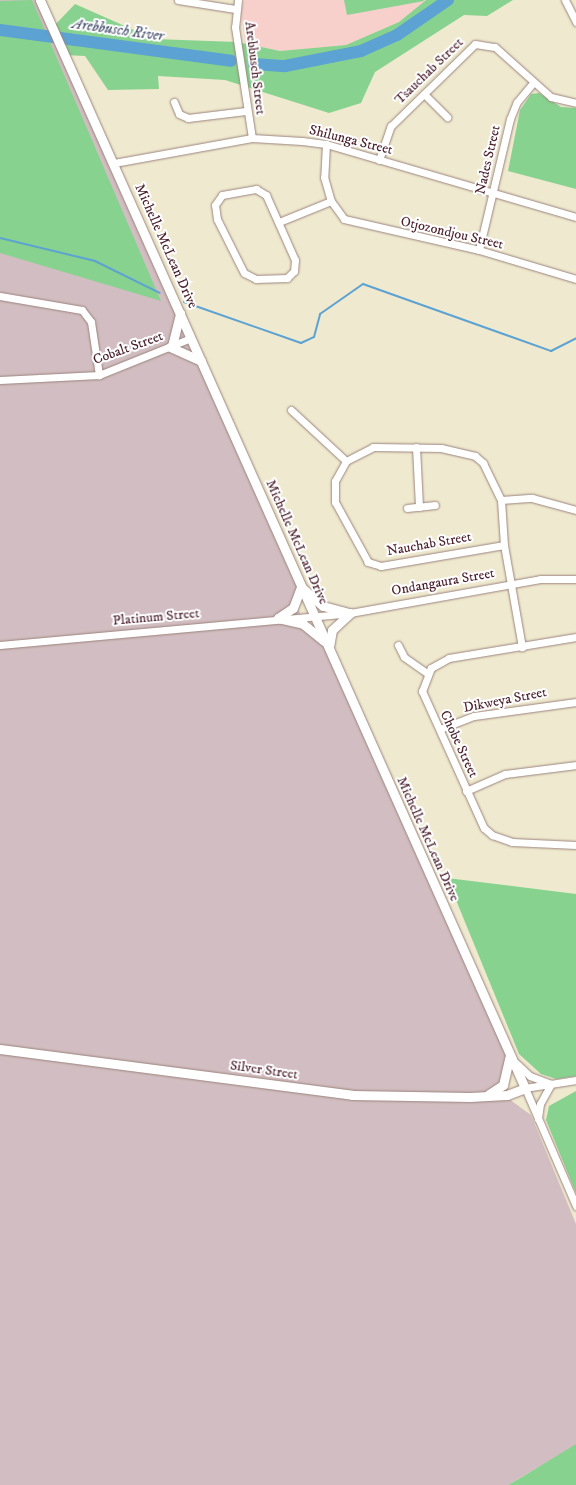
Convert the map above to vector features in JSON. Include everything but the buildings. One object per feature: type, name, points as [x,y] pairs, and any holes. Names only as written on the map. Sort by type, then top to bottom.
[{"type":"street","points":[[178,0],[235,9]]},
{"type":"street","name":"Arebbusch Street","points":[[238,0],[235,9],[246,111],[252,138]]},
{"type":"street","points":[[565,0],[576,22]]},
{"type":"street","name":"Michelle McLean Drive","points":[[42,3],[524,1088]]},
{"type":"street","name":"Tsauchab Street","points":[[379,160],[387,132],[463,52],[481,43],[495,47],[556,100],[576,103]]},
{"type":"street","name":"Nades Street","points":[[479,250],[512,115],[534,82]]},
{"type":"street","points":[[424,94],[447,117]]},
{"type":"street","points":[[174,102],[179,114],[188,118],[246,111]]},
{"type":"street","name":"Shilunga Street","points":[[114,163],[252,138],[326,144],[576,217]]},
{"type":"street","points":[[279,222],[331,201],[323,173],[326,144]]},
{"type":"street","points":[[256,189],[266,195],[279,222],[295,260],[294,272],[281,279],[256,279],[244,273],[235,260],[217,218],[215,204],[225,193],[256,189]]},
{"type":"street","name":"Otjozondjou Street","points":[[331,201],[338,212],[350,222],[479,250],[576,279]]},
{"type":"street","points":[[0,296],[82,310],[91,322],[99,374]]},
{"type":"street","points":[[180,312],[171,347],[201,361]]},
{"type":"street","name":"Cobalt Street","points":[[0,380],[99,374],[191,338]]},
{"type":"street","points":[[291,410],[346,460],[373,447],[452,449],[475,456],[489,469],[500,500],[504,545],[522,647]]},
{"type":"street","points":[[416,447],[419,507]]},
{"type":"street","name":"Nauchab Street","points":[[346,460],[335,481],[333,494],[360,553],[368,562],[381,566],[504,545]]},
{"type":"street","points":[[500,500],[532,498],[576,510]]},
{"type":"street","points":[[407,508],[435,505]]},
{"type":"street","name":"Ondangaura Street","points":[[315,616],[350,613],[540,579],[576,579]]},
{"type":"street","points":[[278,618],[293,608],[302,587],[323,606],[350,613]]},
{"type":"street","points":[[329,648],[332,630],[350,613]]},
{"type":"street","name":"Platinum Street","points":[[0,644],[278,618],[315,616]]},
{"type":"street","points":[[278,618],[303,624],[329,648]]},
{"type":"street","points":[[398,645],[404,657],[428,674],[449,658],[576,638]]},
{"type":"street","name":"Chobe Street","points":[[428,674],[423,698],[440,729],[466,791],[484,828],[492,835],[512,842],[576,845]]},
{"type":"street","name":"Dikweya Street","points":[[440,729],[474,716],[576,702]]},
{"type":"street","points":[[466,791],[505,774],[576,764]]},
{"type":"street","name":"Silver Street","points":[[0,1049],[352,1095],[507,1095],[524,1088]]},
{"type":"street","points":[[509,1055],[530,1076],[551,1084]]},
{"type":"street","points":[[486,1095],[503,1085],[509,1070],[509,1055]]},
{"type":"street","points":[[576,1080],[524,1088],[576,1206]]},
{"type":"street","points":[[538,1122],[540,1104],[551,1084]]},
{"type":"shaded area","points":[[0,0],[41,0],[301,587],[296,605],[306,626],[329,648],[509,1055],[498,1091],[531,1115],[576,1224],[576,1445],[508,1485],[0,1485]]},
{"type":"shaded area","points":[[244,0],[426,0],[399,22],[346,45],[280,51],[245,44],[241,13]]},
{"type":"green space","points":[[32,0],[161,301],[0,253],[0,1]]},
{"type":"green space","points":[[344,0],[423,0],[424,1],[347,15]]},
{"type":"green space","points":[[426,0],[513,0],[487,16],[464,15],[375,72],[361,103],[329,113],[225,80],[158,76],[159,89],[108,90],[85,56],[64,55],[53,27],[75,4],[154,39],[237,42],[280,51],[346,45],[399,22]]},
{"type":"green space","points":[[539,93],[561,107],[576,108],[576,189],[508,171],[520,110],[531,94]]},
{"type":"green space","points":[[447,878],[576,894],[576,1076],[556,1079],[541,1074],[519,1054]]},
{"type":"green space","points":[[576,1091],[576,1193],[546,1120],[549,1106]]},
{"type":"green space","points":[[576,1444],[576,1485],[508,1485],[522,1477]]},
{"type":"waterway","name":"Arebbusch River","points":[[254,64],[285,66],[361,51],[397,35],[448,0]]},
{"type":"waterway","name":"Arebbusch River","points":[[0,30],[231,61]]},
{"type":"waterway","points":[[0,238],[95,261],[160,293]]},
{"type":"waterway","points":[[184,302],[301,343],[314,337],[320,314],[363,284],[551,351],[576,338]]}]
